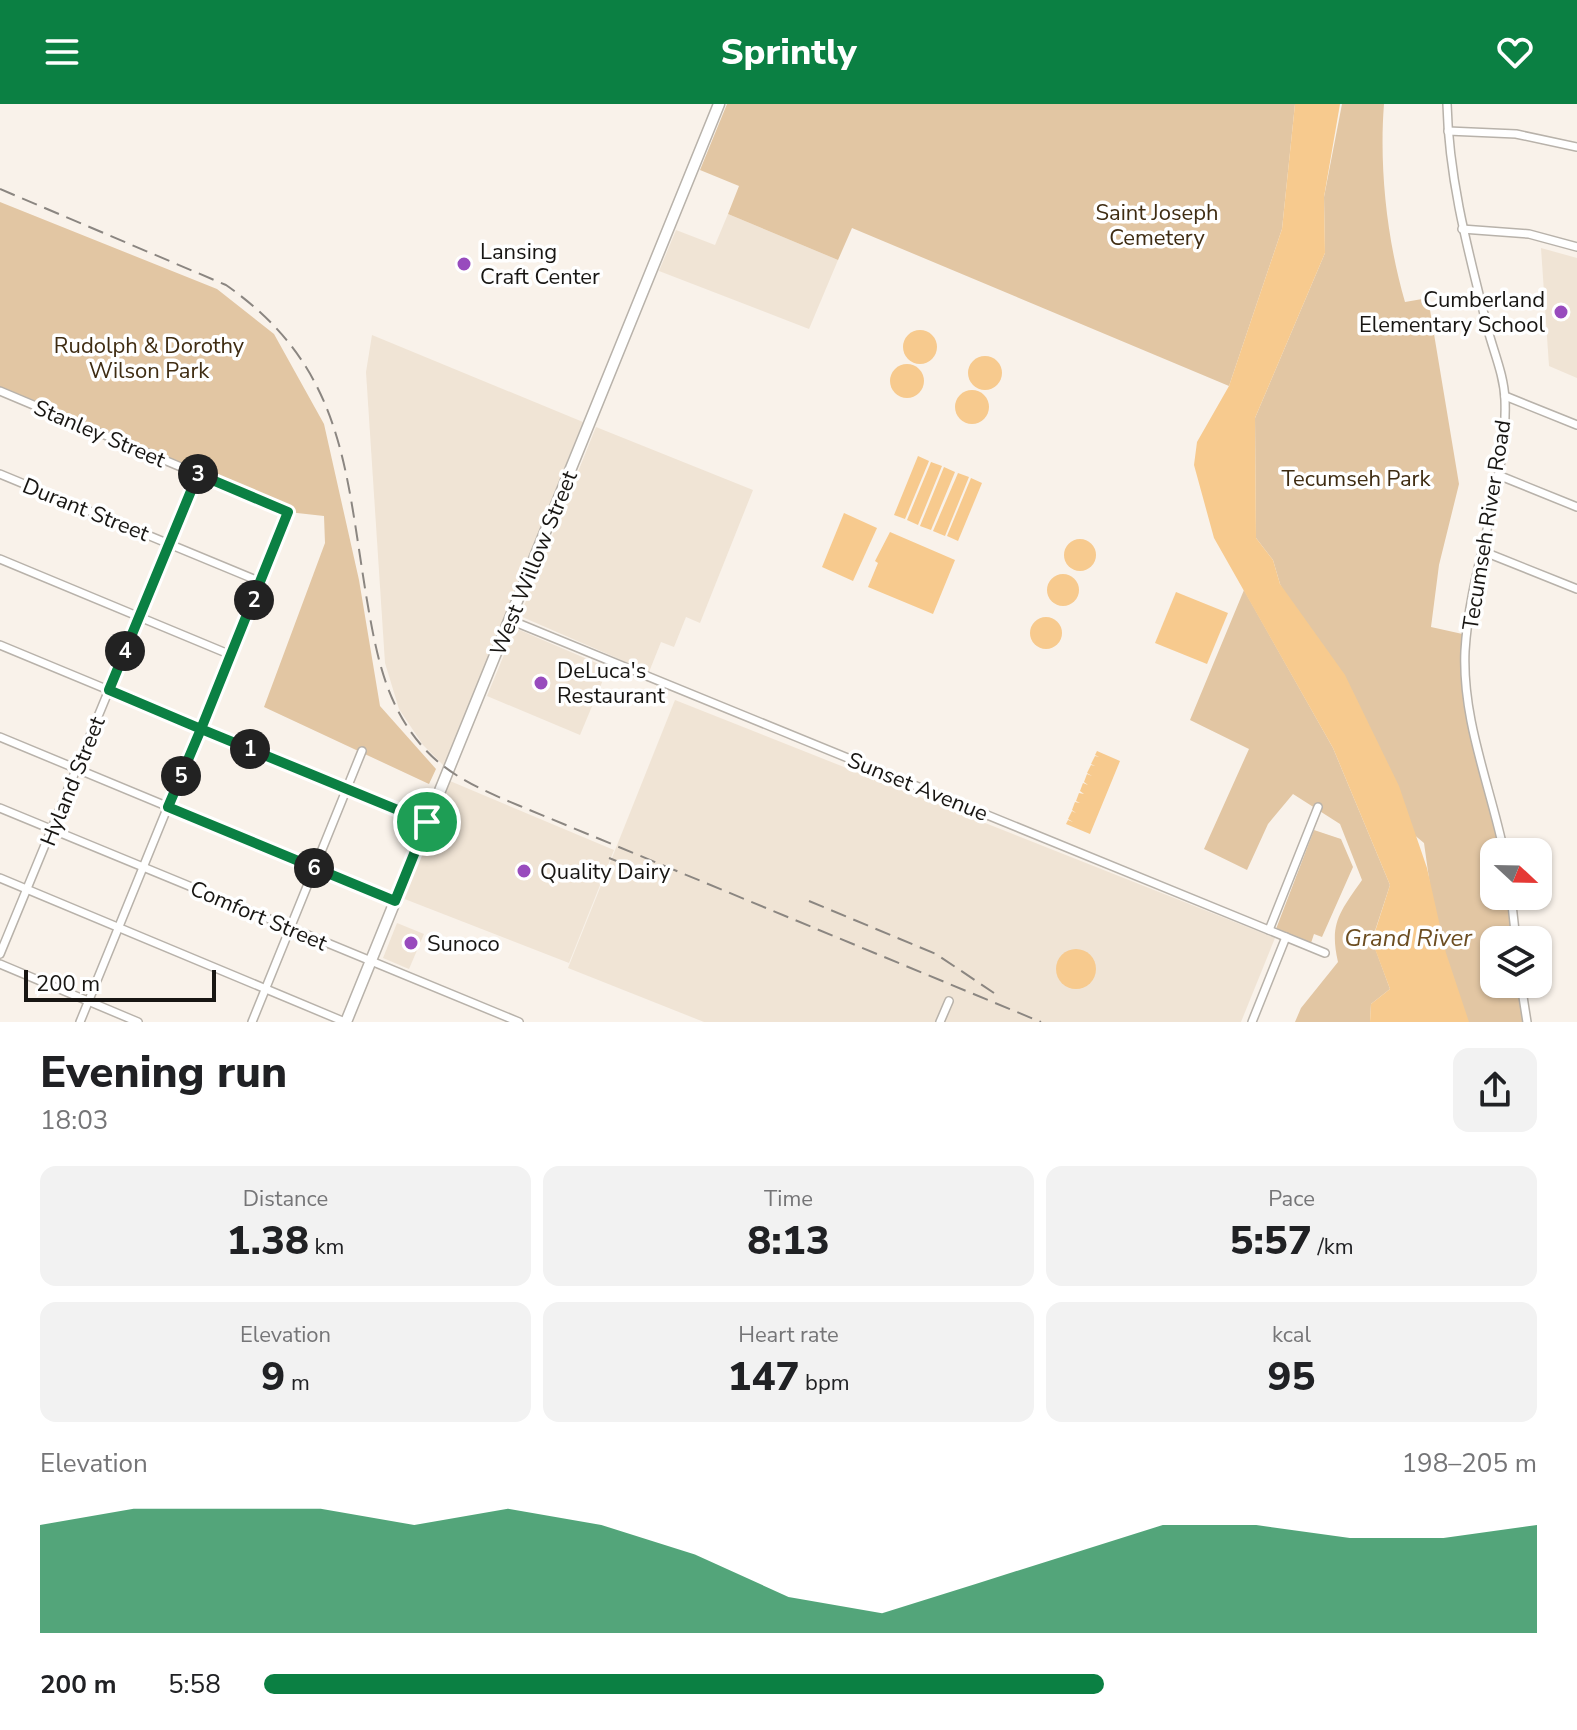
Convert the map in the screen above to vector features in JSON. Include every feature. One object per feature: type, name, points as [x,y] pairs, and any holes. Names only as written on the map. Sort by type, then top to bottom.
[{"type":"street","name":"West Willow Street","points":[[346,1022],[719,104]]},
{"type":"street","name":"Tecumseh River Road","points":[[1447,104],[1452,178],[1462,229],[1505,396],[1498,475],[1467,635],[1466,695],[1501,838]]},
{"type":"street","points":[[1448,131],[1516,134],[1577,147]]},
{"type":"street","points":[[1462,229],[1529,234],[1577,247]]},
{"type":"street","name":"Stanley Street","points":[[0,391],[288,512],[261,582]]},
{"type":"street","points":[[1505,396],[1577,425]]},
{"type":"street","name":"Durant Street","points":[[0,474],[261,582]]},
{"type":"street","name":"Hyland Street","points":[[0,954],[198,474]]},
{"type":"street","points":[[1498,475],[1577,507]]},
{"type":"street","points":[[1482,551],[1577,589]]},
{"type":"street","points":[[0,559],[231,655]]},
{"type":"street","points":[[80,1022],[261,582]]},
{"type":"street","name":"Sunset Avenue","points":[[510,620],[1325,953]]},
{"type":"street","points":[[0,645],[427,822]]},
{"type":"street","points":[[0,737],[395,901]]},
{"type":"street","points":[[252,1022],[362,751]]},
{"type":"street","points":[[1269,930],[1318,807]]},
{"type":"street","name":"Comfort Street","points":[[0,808],[519,1022]]},
{"type":"street","points":[[0,878],[346,1022]]},
{"type":"street","points":[[1252,1022],[1286,937]]},
{"type":"street","points":[[0,964],[138,1022]]},
{"type":"street","points":[[1523,998],[1527,1022]]},
{"type":"street","points":[[940,1022],[949,1001]]},
{"type":"shaded area","points":[[728,214],[838,260],[809,329],[659,271],[676,230],[715,245]]},
{"type":"shaded area","name":"Cumberland Elementary School","points":[[1541,248],[1577,258],[1577,378],[1549,366]]},
{"type":"shaded area","points":[[372,335],[583,422],[444,766],[423,745],[399,709],[385,663],[366,372]]},
{"type":"shaded area","points":[[596,427],[753,490],[700,623],[686,617],[674,647],[661,642],[649,672],[520,616]]},
{"type":"shaded area","points":[[515,628],[608,668],[580,735],[487,696]]},
{"type":"shaded area","points":[[675,700],[1275,938],[1241,1022],[704,1022],[568,968]]},
{"type":"shaded area","points":[[450,781],[614,850],[569,963],[402,898]]},
{"type":"shaded area","points":[[397,923],[424,934],[409,969],[383,958]]},
{"type":"green space","name":"Saint Joseph Cemetery","points":[[727,104],[1295,104],[1282,229],[1229,386],[852,228],[838,260],[728,214],[739,186],[700,170]]},
{"type":"green space","name":"Tecumseh Park","points":[[1342,104],[1384,104],[1384,178],[1389,229],[1405,302],[1428,298],[1459,484],[1439,565],[1431,627],[1467,635],[1466,695],[1501,838],[1480,838],[1480,910],[1513,910],[1514,926],[1480,926],[1480,998],[1523,998],[1527,1022],[1461,1022],[1435,921],[1424,843],[1400,823],[1280,584],[1273,560],[1256,538],[1255,418],[1325,253],[1324,197]]},
{"type":"green space","name":"Rudolph & Dorothy Wilson Park","points":[[0,202],[217,289],[274,334],[324,424],[359,580],[380,706],[436,769],[429,784],[264,707],[325,543],[324,516],[288,512],[0,392]]},
{"type":"green space","points":[[1244,590],[1333,748],[1390,885],[1372,940],[1390,989],[1371,1004],[1370,1022],[1295,1022],[1301,1008],[1338,962],[1335,937],[1338,918],[1362,880],[1340,824],[1293,794],[1268,824],[1247,870],[1204,849],[1249,749],[1190,720]]},
{"type":"green space","points":[[1314,830],[1341,839],[1353,867],[1322,937],[1314,934],[1311,943],[1276,929]]},
{"type":"water","name":"Grand River","points":[[1295,104],[1340,104],[1324,197],[1325,253],[1255,418],[1256,538],[1273,560],[1280,584],[1345,675],[1399,786],[1427,868],[1446,953],[1469,1022],[1370,1022],[1371,1004],[1390,989],[1372,941],[1390,885],[1333,748],[1214,538],[1194,465],[1197,442],[1229,386],[1282,229]]},
{"type":"water","points":[[920,330],[932,335],[937,347],[932,359],[920,364],[908,359],[903,347],[908,335]]},
{"type":"water","points":[[985,356],[997,361],[1002,373],[997,385],[985,390],[973,385],[968,373],[973,361]]},
{"type":"water","points":[[907,364],[919,369],[924,381],[919,393],[907,398],[895,393],[890,381],[895,369]]},
{"type":"water","points":[[972,390],[984,395],[989,407],[984,419],[972,424],[960,419],[955,407],[960,395]]},
{"type":"water","points":[[918,456],[929,461],[905,519],[894,515]]},
{"type":"water","points":[[931,462],[942,466],[918,525],[907,520]]},
{"type":"water","points":[[944,467],[955,472],[931,530],[920,526]]},
{"type":"water","points":[[958,473],[969,477],[945,536],[933,531]]},
{"type":"water","points":[[971,478],[982,483],[958,541],[947,536]]},
{"type":"water","points":[[844,513],[877,528],[853,581],[822,567]]},
{"type":"water","points":[[890,532],[955,560],[933,614],[868,587],[878,563],[875,561]]},
{"type":"water","points":[[1080,539],[1092,543],[1096,555],[1092,567],[1080,571],[1068,567],[1064,555],[1068,543]]},
{"type":"water","points":[[1063,574],[1075,578],[1079,590],[1075,602],[1063,606],[1051,602],[1047,590],[1051,578]]},
{"type":"water","points":[[1176,592],[1228,613],[1207,664],[1155,643]]},
{"type":"water","points":[[1046,617],[1058,621],[1062,633],[1058,645],[1046,649],[1034,645],[1030,633],[1034,621]]},
{"type":"water","points":[[1097,751],[1120,761],[1090,834],[1066,824],[1068,820],[1073,822],[1068,819],[1072,811],[1076,813],[1072,810],[1075,802],[1080,803],[1076,801],[1079,793],[1084,794],[1080,791],[1083,783],[1088,785],[1084,782],[1087,774],[1092,776],[1087,773],[1091,765],[1095,766],[1091,764],[1095,756],[1099,757],[1095,755]]},
{"type":"water","points":[[1076,949],[1090,955],[1096,969],[1090,983],[1076,989],[1062,983],[1056,969],[1062,955]]},
{"type":"railway","points":[[0,189],[226,285],[266,318],[297,353],[319,391],[335,430],[346,472],[372,631],[386,683],[410,731],[443,766],[467,782],[507,800],[1041,1022]]},
{"type":"railway","points":[[609,858],[629,866],[659,869]]},
{"type":"railway","points":[[809,901],[936,954],[994,993]]},
{"type":"place","name":"Lansing Craft Center","points":[[464,264]]},
{"type":"place","name":"Cumberland Elementary School","points":[[1561,312]]},
{"type":"place","name":"DeLuca's Restaurant","points":[[541,683]]},
{"type":"place","name":"Quality Dairy","points":[[524,871]]},
{"type":"place","name":"Sunoco","points":[[411,943]]},
{"type":"route","points":[[427,822],[201,729],[288,512],[198,474],[109,690],[201,729],[168,807],[395,901],[427,822]]}]
